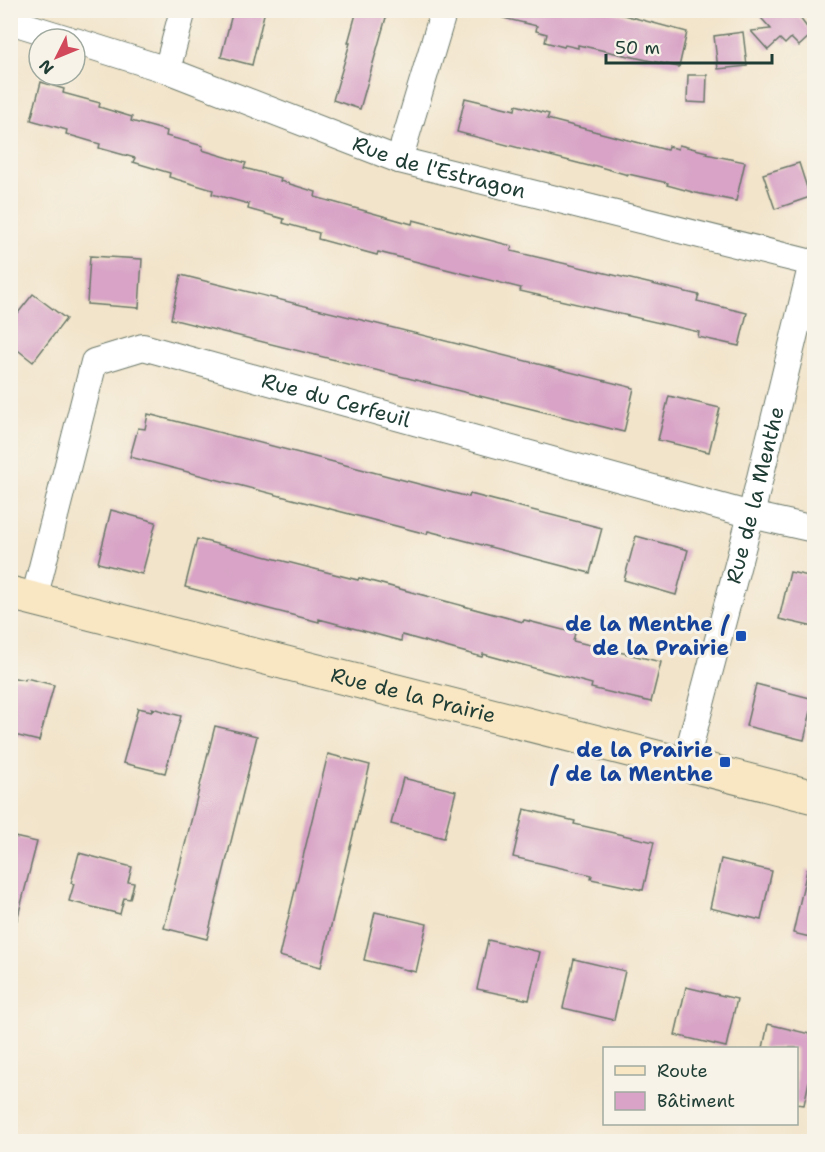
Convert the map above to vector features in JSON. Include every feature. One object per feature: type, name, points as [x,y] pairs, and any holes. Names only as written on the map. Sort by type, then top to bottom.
[{"type":"street","points":[[167,70],[183,10]]},
{"type":"street","points":[[399,160],[444,10]]},
{"type":"street","points":[[10,21],[29,27]]},
{"type":"street","name":"Rue de l'Estragon","points":[[87,45],[167,70],[399,160],[813,262]]},
{"type":"street","name":"Rue de la Menthe","points":[[685,764],[751,515],[813,262]]},
{"type":"street","name":"Rue du Cerfeuil","points":[[22,596],[94,362],[143,347],[751,515],[814,529]]},
{"type":"street","name":"Rue de la Prairie","points":[[22,596],[814,797]]},
{"type":"building","points":[[233,10],[265,10],[252,65],[221,57]]},
{"type":"building","points":[[357,10],[374,10],[387,14],[360,109],[333,100]]},
{"type":"building","points":[[504,10],[605,10],[687,32],[679,67],[578,45],[578,48],[565,45],[564,47],[545,42],[547,34],[536,31],[537,26],[503,18]]},
{"type":"building","points":[[754,10],[794,10],[812,34],[799,46],[791,38],[785,44],[780,39],[768,50],[751,31],[771,29]]},
{"type":"building","points":[[743,32],[747,66],[718,69],[714,36]]},
{"type":"building","points":[[688,75],[707,75],[706,103],[687,102]]},
{"type":"building","points":[[40,87],[64,89],[63,93],[100,103],[99,107],[132,117],[131,121],[167,131],[166,136],[203,146],[202,150],[246,163],[244,168],[281,178],[280,181],[316,192],[315,197],[412,224],[413,220],[512,246],[511,251],[699,295],[697,301],[747,313],[739,346],[698,337],[699,332],[520,291],[521,288],[318,239],[319,233],[283,223],[284,219],[248,209],[249,204],[212,194],[213,190],[169,177],[170,173],[133,162],[135,158],[99,148],[100,144],[66,134],[67,130],[31,120]]},
{"type":"building","points":[[465,98],[515,110],[516,105],[549,114],[547,119],[667,150],[668,146],[678,149],[679,145],[707,152],[706,154],[745,162],[736,201],[696,193],[667,185],[668,183],[593,165],[593,167],[457,132]]},
{"type":"building","points":[[799,163],[810,197],[775,209],[763,174]]},
{"type":"building","points":[[90,256],[142,259],[139,308],[87,304]]},
{"type":"building","points":[[181,275],[634,388],[624,432],[171,319]]},
{"type":"building","points":[[33,294],[66,319],[33,362],[10,344],[10,323]]},
{"type":"building","points":[[669,396],[720,408],[709,452],[658,440]]},
{"type":"building","points":[[148,414],[469,497],[470,494],[602,528],[590,573],[428,531],[427,534],[130,457],[138,428],[145,429]]},
{"type":"building","points":[[111,510],[156,522],[142,574],[98,563]]},
{"type":"building","points":[[636,536],[688,550],[676,595],[624,580]]},
{"type":"building","points":[[197,539],[358,580],[359,578],[523,622],[524,620],[575,633],[573,641],[661,662],[651,702],[591,688],[592,684],[483,654],[482,657],[402,635],[401,641],[185,587]]},
{"type":"building","points":[[790,572],[814,577],[814,627],[779,619]]},
{"type":"building","points":[[10,677],[25,680],[26,678],[54,685],[39,741],[10,734]]},
{"type":"building","points":[[756,684],[814,699],[804,740],[746,726]]},
{"type":"building","points":[[138,708],[152,711],[152,708],[181,716],[165,773],[123,763]]},
{"type":"building","points":[[215,726],[257,736],[207,939],[164,928]]},
{"type":"building","points":[[328,754],[370,765],[321,967],[279,956]]},
{"type":"building","points":[[403,778],[456,791],[444,838],[391,824]]},
{"type":"building","points":[[524,809],[575,821],[574,824],[654,842],[643,890],[591,879],[592,875],[513,857]]},
{"type":"building","points":[[10,836],[37,842],[17,920],[10,920]]},
{"type":"building","points":[[79,853],[132,867],[128,882],[134,883],[130,899],[124,898],[120,914],[69,901]]},
{"type":"building","points":[[721,859],[772,871],[761,920],[710,908]]},
{"type":"building","points":[[807,870],[814,871],[814,938],[793,933]]},
{"type":"building","points":[[375,912],[427,924],[416,972],[364,960]]},
{"type":"building","points":[[488,940],[540,952],[529,1000],[477,989]]},
{"type":"building","points":[[574,959],[625,971],[614,1020],[563,1008]]},
{"type":"building","points":[[686,987],[737,999],[726,1047],[675,1035]]},
{"type":"building","points":[[768,1024],[814,1035],[814,1058],[804,1105],[798,1104],[798,1047],[763,1047]]},
{"type":"place","name":"de la Menthe / de la Prairie","points":[[741,636]]},
{"type":"place","name":"de la Prairie / de la Menthe","points":[[725,762]]}]
